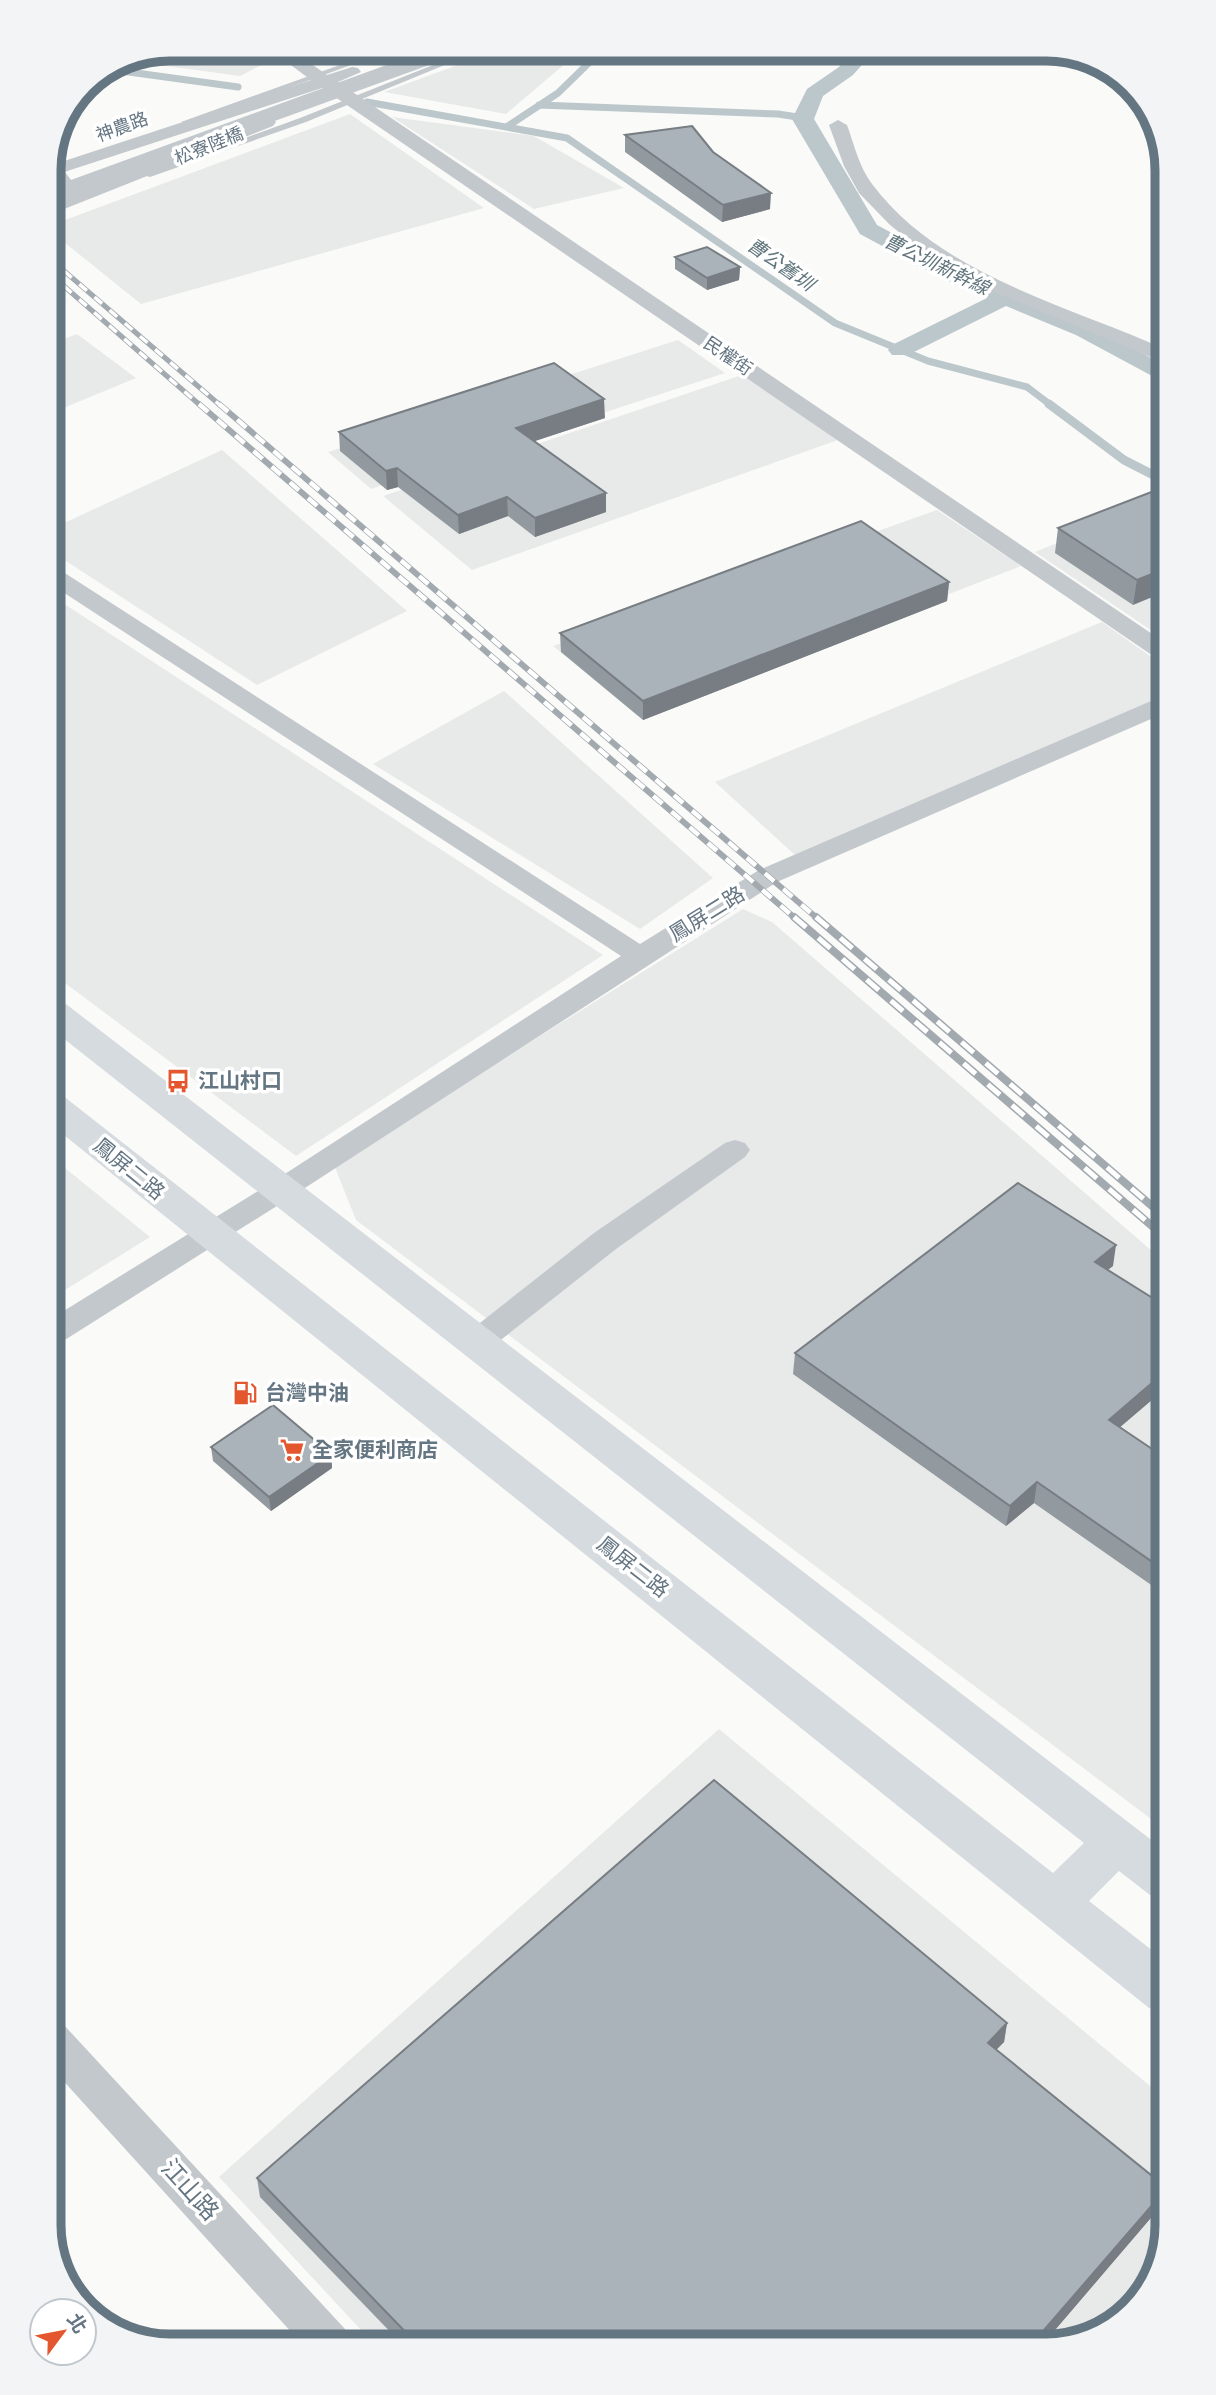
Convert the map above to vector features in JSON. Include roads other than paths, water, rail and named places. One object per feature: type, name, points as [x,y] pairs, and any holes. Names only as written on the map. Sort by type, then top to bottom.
[{"type":"main road","points":[[61,1018],[1155,1871]]},
{"type":"main road","name":"鳳屏二路","points":[[61,1114],[1155,1982]]},
{"type":"main road","points":[[1056,1901],[1118,1842]]},
{"type":"street","name":"民權街","points":[[295,61],[1155,647]]},
{"type":"street","name":"松寮陸橋","points":[[61,204],[360,76],[385,61]]},
{"type":"street","name":"松寮陸橋","points":[[61,168],[414,61]]},
{"type":"street","name":"松寮陸橋","points":[[61,180],[360,76]]},
{"type":"street","name":"松寮陸橋","points":[[61,191],[360,76]]},
{"type":"street","points":[[838,125],[865,187],[917,238],[970,275],[1155,353]]},
{"type":"street","points":[[61,581],[640,956]]},
{"type":"street","name":"鳳屏二路","points":[[209,1233],[281,1190],[640,956],[768,876],[1155,708]]},
{"type":"street","points":[[477,1342],[605,1241],[736,1150]]},
{"type":"street","points":[[61,1327],[209,1233]]},
{"type":"street","name":"江山路","points":[[61,2050],[321,2334]]},
{"type":"lane","name":"神農路","points":[[61,171],[68,163],[358,61]]},
{"type":"lane","name":"神農路","points":[[61,173],[79,190],[102,191],[303,120],[449,61]]},
{"type":"waterway","points":[[540,105],[558,93],[591,61]]},
{"type":"waterway","name":"曹公圳新幹線","points":[[855,61],[846,71],[814,93],[803,119],[868,229],[953,275],[1006,297]]},
{"type":"waterway","name":"曹公舊圳","points":[[126,72],[238,87]]},
{"type":"waterway","name":"曹公舊圳","points":[[367,102],[567,138],[835,323],[928,361],[1027,387],[1052,406]]},
{"type":"waterway","points":[[508,126],[540,105]]},
{"type":"waterway","points":[[540,105],[778,114],[804,118]]},
{"type":"waterway","points":[[900,350],[1006,297]]},
{"type":"waterway","name":"曹公圳新幹線","points":[[1006,297],[1084,330],[1155,370]]},
{"type":"waterway","name":"曹公舊圳","points":[[1049,404],[1124,460],[1155,476]]},
{"type":"railway","points":[[61,268],[221,406]]},
{"type":"railway","points":[[61,284],[201,406]]},
{"type":"railway","points":[[199,404],[796,919]]},
{"type":"railway","points":[[219,404],[818,919]]},
{"type":"railway","points":[[794,917],[1155,1229]]},
{"type":"railway","points":[[816,917],[1155,1209]]},
{"type":"place","name":"江山村口","points":[[178,1081]]},
{"type":"place","name":"台灣中油","points":[[245,1393]]},
{"type":"place","name":"全家便利商店","points":[[292,1450]]}]
